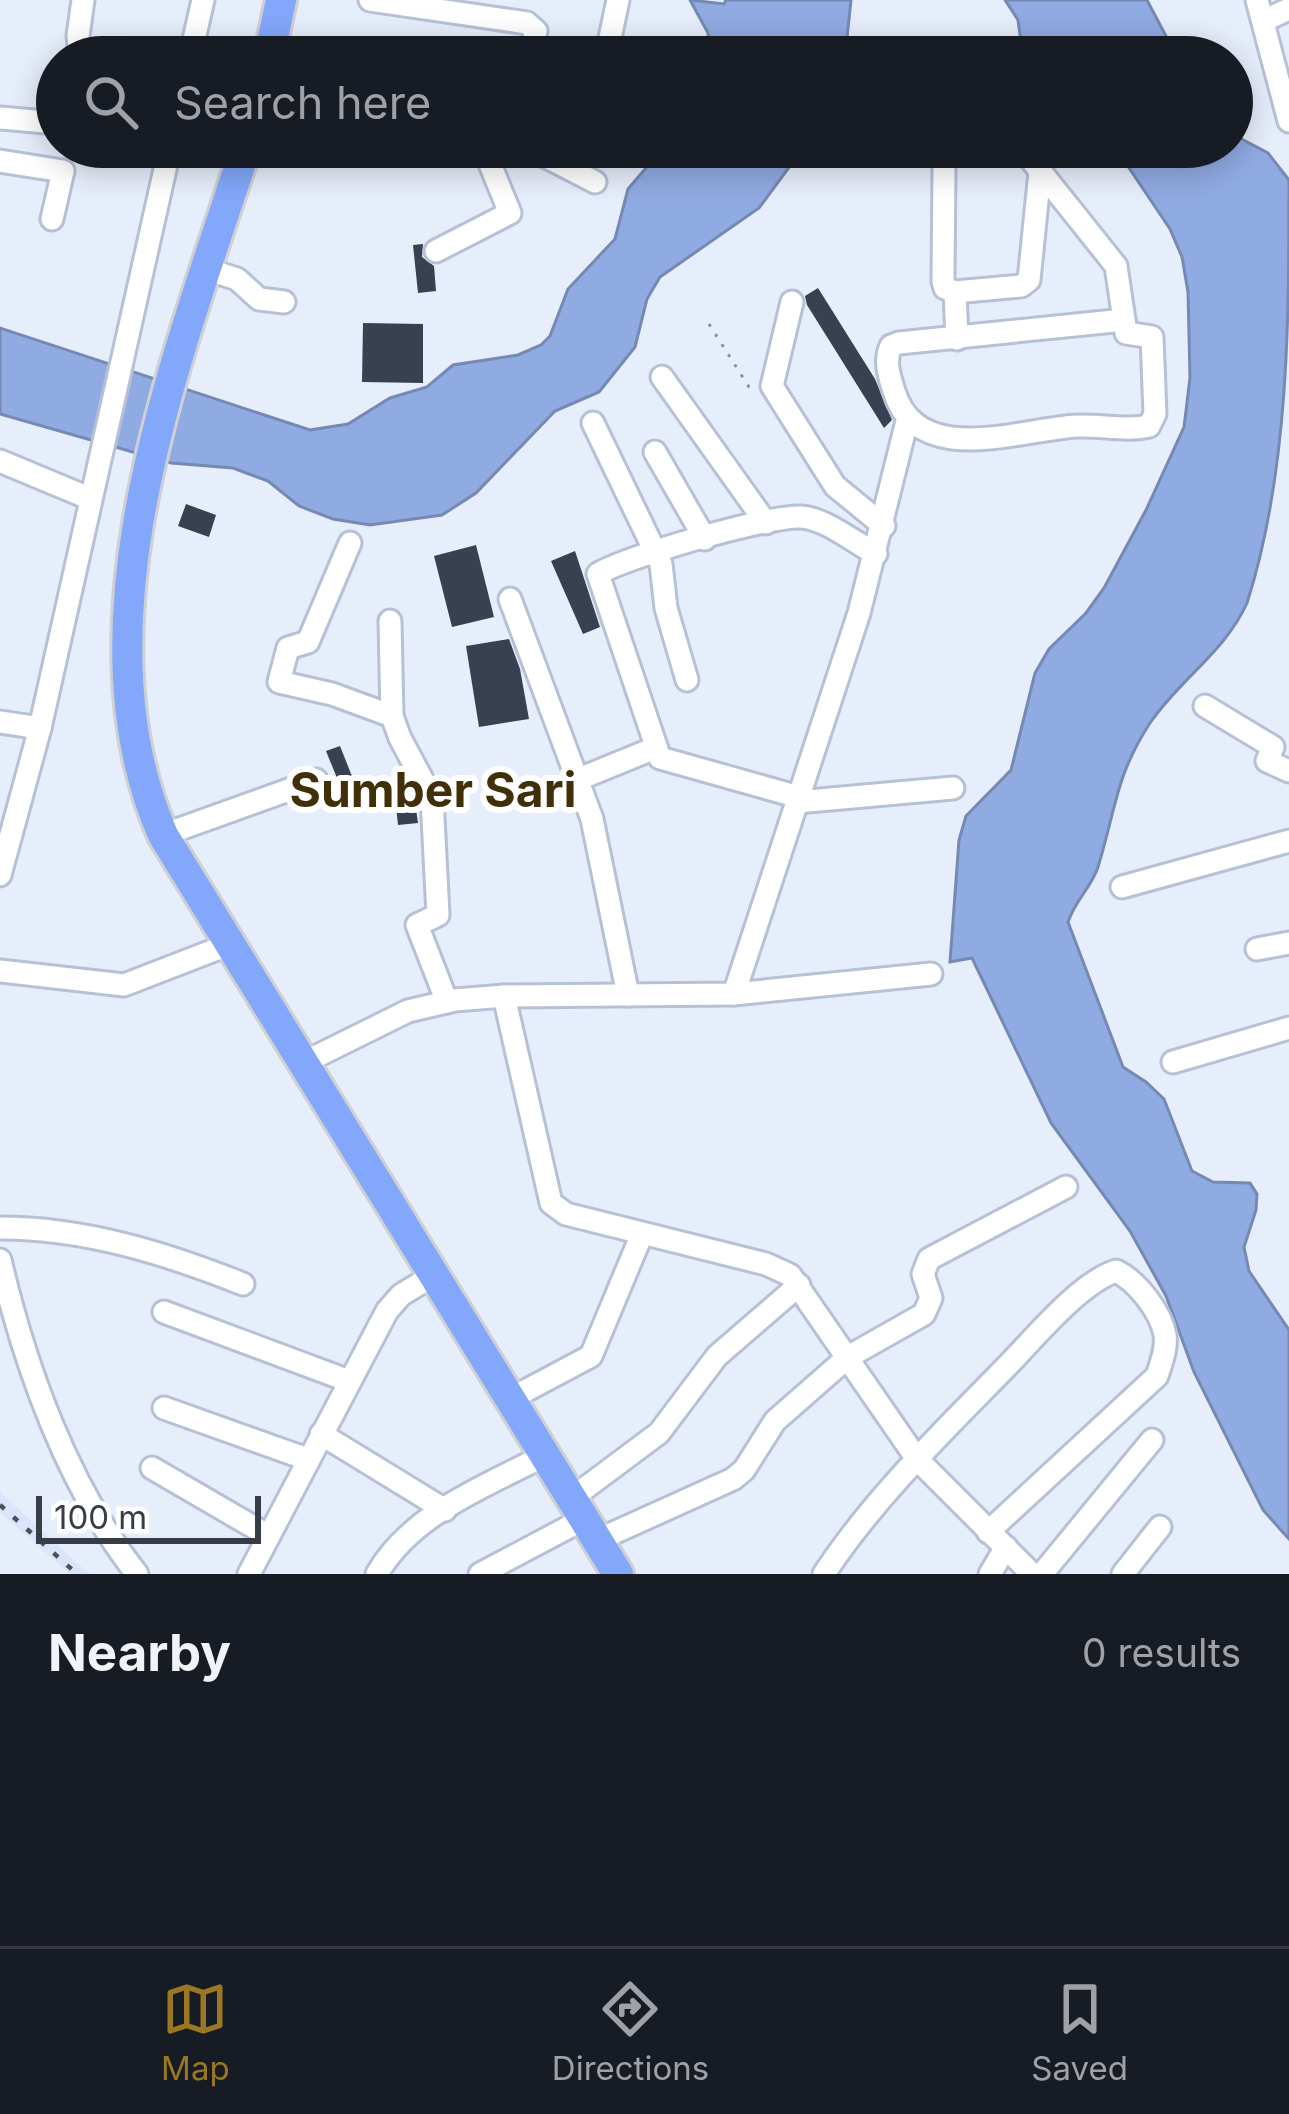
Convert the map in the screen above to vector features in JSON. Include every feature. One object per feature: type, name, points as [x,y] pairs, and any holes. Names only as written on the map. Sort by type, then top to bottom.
[{"type":"highway","points":[[273,36],[281,0]]},
{"type":"highway","points":[[239,168],[179,350],[132,567],[128,674],[150,806],[163,836],[618,1574]]},
{"type":"street","points":[[78,36],[83,0]]},
{"type":"street","points":[[195,36],[203,0]]},
{"type":"street","points":[[370,0],[527,22],[536,31],[535,36]]},
{"type":"street","points":[[610,36],[618,0]]},
{"type":"street","points":[[1289,9],[1260,10],[1289,121]]},
{"type":"street","points":[[0,118],[36,121]]},
{"type":"street","points":[[0,161],[36,166]]},
{"type":"street","points":[[49,168],[63,170],[52,219]]},
{"type":"street","points":[[0,874],[6,818],[40,728],[159,168]]},
{"type":"street","points":[[436,251],[510,214],[491,168]]},
{"type":"street","points":[[568,168],[595,182]]},
{"type":"street","points":[[944,168],[943,281],[944,288],[955,292],[1027,284],[1032,274],[1040,172]]},
{"type":"street","points":[[907,421],[952,438],[973,440],[1064,427],[1149,426],[1155,414],[1152,337],[1126,333],[1116,266],[1037,168]]},
{"type":"street","points":[[206,269],[237,279],[259,299],[284,302]]},
{"type":"street","points":[[955,292],[957,339]]},
{"type":"street","points":[[793,302],[772,386],[835,486],[884,526]]},
{"type":"street","points":[[734,994],[884,526],[907,421],[891,380],[888,350],[899,343],[1124,320]]},
{"type":"street","points":[[662,377],[766,523]]},
{"type":"street","points":[[592,423],[657,553],[668,618],[687,680]]},
{"type":"street","points":[[655,452],[705,539]]},
{"type":"street","points":[[0,460],[91,499]]},
{"type":"street","points":[[876,554],[812,519],[791,518],[705,539],[598,574],[663,760],[798,800],[953,788]]},
{"type":"street","points":[[350,543],[308,642],[288,648],[279,682],[332,694],[392,716]]},
{"type":"street","points":[[510,599],[592,819],[628,995]]},
{"type":"street","points":[[390,621],[392,716],[432,798],[438,916],[417,925],[447,1001]]},
{"type":"street","points":[[1205,706],[1273,747],[1263,765],[1289,771]]},
{"type":"street","points":[[0,722],[40,728]]},
{"type":"street","points":[[580,779],[655,748]]},
{"type":"street","points":[[163,836],[316,780]]},
{"type":"street","points":[[1122,887],[1289,841]]},
{"type":"street","points":[[1257,949],[1289,943]]},
{"type":"street","points":[[0,971],[124,985],[230,944]]},
{"type":"street","points":[[303,1063],[408,1010],[447,1001],[504,996],[734,994],[931,974]]},
{"type":"street","points":[[504,996],[551,1203],[566,1214],[777,1267],[799,1285],[917,1460],[1032,1574]]},
{"type":"street","points":[[1173,1062],[1289,1028]]},
{"type":"street","points":[[480,1574],[584,1519],[733,1479],[744,1470],[766,1430],[848,1357],[924,1314],[931,1298],[923,1274],[928,1259],[1066,1187]]},
{"type":"street","points":[[0,1228],[71,1232],[187,1262],[243,1284]]},
{"type":"street","points":[[510,1399],[591,1356],[642,1234]]},
{"type":"street","points":[[0,1260],[16,1328],[56,1429],[136,1574]]},
{"type":"street","points":[[824,1574],[854,1531],[917,1460],[1047,1325],[1101,1276],[1116,1271],[1127,1276],[1164,1328],[1165,1351],[1157,1376],[988,1532]]},
{"type":"street","points":[[249,1574],[394,1302],[434,1275]]},
{"type":"street","points":[[584,1519],[717,1356],[799,1285]]},
{"type":"street","points":[[164,1312],[349,1381]]},
{"type":"street","points":[[164,1408],[308,1460]]},
{"type":"street","points":[[321,1435],[445,1510]]},
{"type":"street","points":[[1042,1574],[1151,1440]]},
{"type":"street","points":[[376,1574],[404,1537],[544,1454]]},
{"type":"street","points":[[152,1468],[268,1536]]},
{"type":"street","points":[[1123,1574],[1160,1527]]},
{"type":"street","points":[[990,1574],[1006,1547]]},
{"type":"path","points":[[709,324],[749,387],[759,391],[772,386]]},
{"type":"shaded area","points":[[0,1492],[89,1574],[70,1574],[0,1512]]},
{"type":"water","points":[[690,0],[724,4],[726,0],[851,0],[847,36],[708,33]]},
{"type":"water","points":[[1005,0],[1147,0],[1166,36],[1020,36],[1018,20]]},
{"type":"water","points":[[1253,145],[1268,153],[1289,180],[1279,448],[1261,553],[1247,603],[1214,651],[1138,742],[1123,777],[1098,867],[1068,922],[1123,1067],[1164,1099],[1192,1171],[1213,1182],[1250,1183],[1257,1194],[1244,1247],[1249,1271],[1289,1330],[1289,1539],[1263,1510],[1194,1372],[1166,1296],[1130,1231],[1051,1123],[972,958],[950,962],[959,840],[966,816],[1011,770],[1035,673],[1049,649],[1104,588],[1184,427],[1190,378],[1188,292],[1182,257],[1170,229],[1129,168],[1253,168]]},
{"type":"water","points":[[646,168],[789,168],[759,208],[660,277],[647,299],[635,347],[599,392],[555,411],[476,493],[442,515],[370,525],[333,519],[299,506],[268,481],[233,468],[171,463],[0,414],[0,328],[310,430],[348,424],[390,398],[427,387],[453,365],[518,355],[541,345],[550,336],[568,289],[615,239],[628,189]]},
{"type":"building","points":[[423,244],[422,257],[434,266],[436,291],[418,293],[413,245]]},
{"type":"building","points":[[818,288],[875,379],[892,420],[884,428],[807,305],[805,296]]},
{"type":"building","points":[[363,323],[423,324],[423,383],[362,382]]},
{"type":"building","points":[[186,504],[216,515],[209,537],[178,526]]},
{"type":"building","points":[[476,545],[494,617],[452,627],[434,556]]},
{"type":"building","points":[[575,551],[600,627],[583,634],[551,561]]},
{"type":"building","points":[[509,639],[529,719],[479,727],[466,646]]},
{"type":"building","points":[[340,746],[361,799],[348,805],[326,751]]},
{"type":"building","points":[[414,795],[418,823],[398,825],[395,797]]},
{"type":"railway","points":[[0,1505],[77,1574]]},
{"type":"district","name":"Sumber Sari","points":[[433,790]]}]
